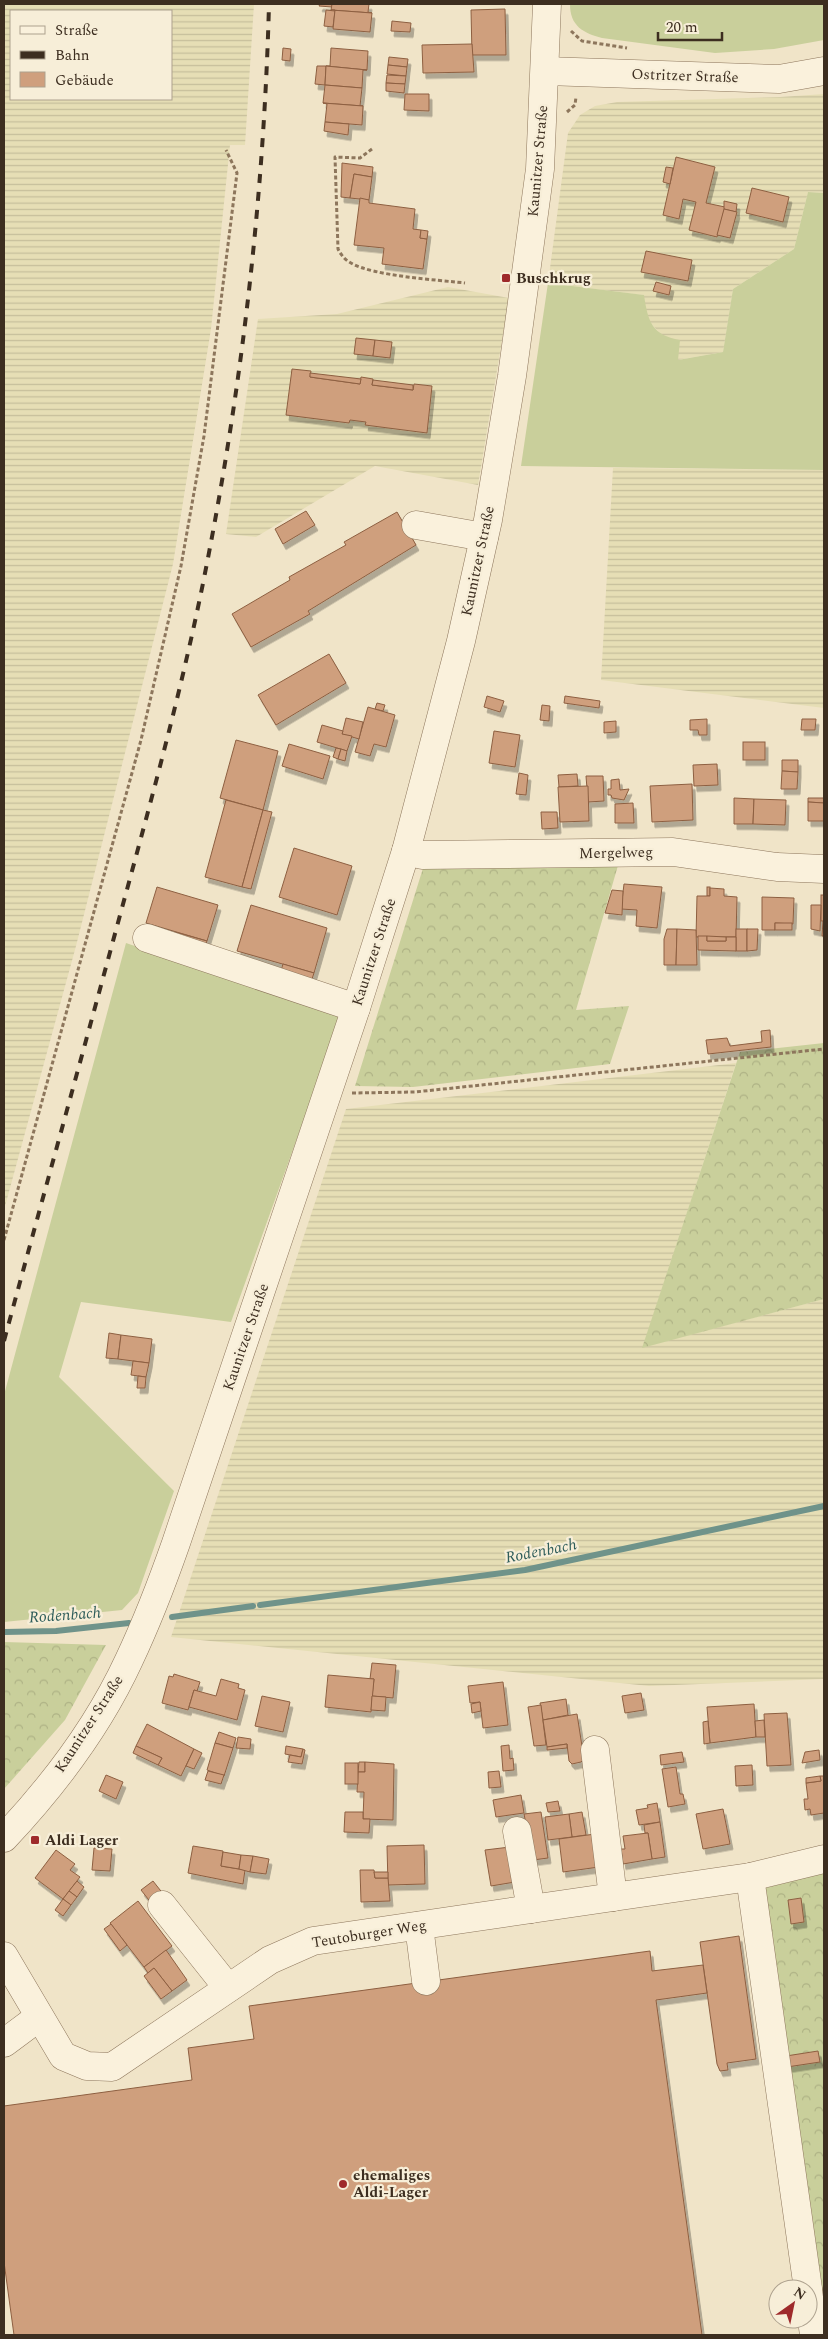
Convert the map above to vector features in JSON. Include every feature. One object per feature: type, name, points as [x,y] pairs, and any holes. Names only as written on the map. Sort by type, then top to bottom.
[{"type":"street","name":"Kaunitzer Straße","points":[[4,1838],[47,1788],[84,1737],[110,1697],[129,1661],[176,1543],[330,1087],[406,851],[462,641],[484,537],[512,376],[540,169],[546,71],[547,4]]},
{"type":"street","name":"Ostritzer Straße","points":[[546,71],[779,79],[824,71]]},
{"type":"street","points":[[416,525],[484,537]]},
{"type":"street","name":"Mergelweg","points":[[406,851],[422,855],[673,852],[777,867],[824,869]]},
{"type":"street","points":[[147,938],[356,1008]]},
{"type":"street","points":[[594,1750],[613,1897]]},
{"type":"street","points":[[517,1832],[531,1909]]},
{"type":"street","name":"Teutoburger Weg","points":[[4,1956],[63,2056],[87,2066],[112,2067],[270,1960],[313,1941],[750,1877],[824,1859]]},
{"type":"street","points":[[750,1877],[807,2279]]},
{"type":"street","points":[[162,1905],[228,1988]]},
{"type":"street","points":[[419,1926],[426,1981]]},
{"type":"street","points":[[4,2043],[39,2017]]},
{"type":"path","points":[[372,149],[360,158],[335,157],[338,249],[341,256],[352,264],[385,273],[465,283]]},
{"type":"path","points":[[4,1240],[141,740],[181,566],[204,436],[237,173],[226,150]]},
{"type":"path","points":[[330,1087],[348,1093],[416,1092],[824,1049]]},
{"type":"shaded area","points":[[4,4],[254,4],[245,145],[230,145],[211,329],[173,564],[76,946],[4,1210]]},
{"type":"shaded area","points":[[824,94],[824,193],[808,192],[794,249],[733,289],[723,352],[677,360],[663,337],[648,320],[643,295],[548,283],[568,133],[580,115],[595,106],[617,102]]},
{"type":"shaded area","points":[[448,287],[509,298],[478,485],[375,466],[256,537],[226,534],[258,319],[337,314]]},
{"type":"shaded area","points":[[613,468],[824,470],[824,708],[601,680]]},
{"type":"shaded area","points":[[736,1063],[643,1347],[824,1299],[824,1679],[649,1686],[171,1637],[346,1109]]},
{"type":"green space","points":[[570,4],[824,4],[824,40],[774,49],[715,53],[602,38],[589,34],[575,23],[572,18]]},
{"type":"green space","points":[[808,192],[824,193],[824,470],[521,466],[548,283],[644,295],[647,313],[657,331],[663,335],[680,340],[678,360],[723,352],[733,289],[794,249]]},
{"type":"green space","points":[[619,862],[576,1010],[629,1006],[610,1064],[413,1087],[355,1086],[424,865]]},
{"type":"green space","points":[[126,943],[341,1016],[231,1322],[81,1302],[59,1377],[174,1491],[138,1593],[122,1610],[4,1622],[4,1395]]},
{"type":"green space","points":[[824,1043],[824,1299],[642,1348],[740,1052]]},
{"type":"green space","points":[[4,1642],[106,1645],[65,1720],[4,1789]]},
{"type":"green space","points":[[824,1873],[824,2307],[784,2080],[765,1888]]},
{"type":"building","points":[[320,4],[332,4],[332,7],[319,6]]},
{"type":"building","points":[[332,4],[369,4],[368,12],[372,13],[331,10]]},
{"type":"building","points":[[505,9],[506,55],[472,55],[471,10]]},
{"type":"building","points":[[326,10],[335,11],[333,27],[324,26]]},
{"type":"building","points":[[335,10],[372,13],[370,32],[333,29]]},
{"type":"building","points":[[392,21],[411,23],[410,32],[391,31]]},
{"type":"building","points":[[472,44],[474,72],[423,73],[422,45]]},
{"type":"building","points":[[283,48],[291,49],[290,61],[282,60]]},
{"type":"building","points":[[331,48],[368,51],[367,70],[326,66],[330,66]]},
{"type":"building","points":[[389,57],[408,59],[407,67],[388,65]]},
{"type":"building","points":[[388,65],[407,67],[406,76],[387,74]]},
{"type":"building","points":[[317,66],[326,66],[325,85],[315,84]]},
{"type":"building","points":[[326,66],[367,70],[363,70],[362,88],[325,85]]},
{"type":"building","points":[[387,75],[406,76],[405,84],[386,83]]},
{"type":"building","points":[[386,83],[405,84],[404,93],[386,91]]},
{"type":"building","points":[[325,85],[362,88],[360,106],[323,103]]},
{"type":"building","points":[[405,94],[429,94],[429,111],[404,110]]},
{"type":"building","points":[[323,103],[363,106],[362,125],[325,122],[327,104]]},
{"type":"building","points":[[325,122],[349,124],[348,135],[324,131]]},
{"type":"building","points":[[676,157],[715,167],[706,203],[725,207],[717,237],[689,230],[696,202],[683,199],[679,219],[663,215]]},
{"type":"building","points":[[342,163],[373,167],[372,177],[354,174],[350,198],[341,197]]},
{"type":"building","points":[[666,167],[673,168],[670,184],[663,182]]},
{"type":"building","points":[[354,174],[372,177],[369,200],[350,198]]},
{"type":"building","points":[[752,188],[789,197],[783,222],[746,213]]},
{"type":"building","points":[[360,198],[369,200],[369,203],[415,209],[413,229],[421,230],[420,238],[427,239],[423,269],[382,264],[384,248],[354,245]]},
{"type":"building","points":[[724,201],[737,204],[736,212],[724,209]]},
{"type":"building","points":[[724,209],[737,212],[730,238],[717,235]]},
{"type":"building","points":[[421,230],[428,231],[427,239],[420,238]]},
{"type":"building","points":[[646,251],[692,260],[688,281],[641,272]]},
{"type":"building","points":[[656,282],[671,286],[669,295],[653,291]]},
{"type":"building","points":[[356,338],[375,340],[373,356],[354,354]]},
{"type":"building","points":[[375,340],[392,342],[390,358],[373,356]]},
{"type":"building","points":[[292,369],[311,371],[310,377],[360,384],[361,377],[373,379],[372,385],[413,390],[414,384],[432,386],[427,433],[365,425],[366,422],[350,420],[349,423],[286,415]]},
{"type":"building","points":[[310,373],[361,379],[360,384],[310,377]]},
{"type":"building","points":[[373,380],[413,385],[413,390],[372,385]]},
{"type":"building","points":[[306,511],[315,525],[283,544],[275,529]]},
{"type":"building","points":[[397,512],[416,545],[308,611],[310,614],[251,647],[232,614],[290,580],[289,577],[346,545],[344,542]]},
{"type":"building","points":[[329,654],[346,683],[276,725],[258,695]]},
{"type":"building","points":[[487,696],[504,701],[500,712],[484,707]]},
{"type":"building","points":[[565,696],[600,701],[599,708],[564,703]]},
{"type":"building","points":[[377,703],[385,705],[383,711],[375,709]]},
{"type":"building","points":[[542,705],[550,706],[549,721],[540,720]]},
{"type":"building","points":[[368,707],[395,715],[386,747],[374,744],[370,756],[355,752]]},
{"type":"building","points":[[346,718],[363,722],[359,739],[342,734]]},
{"type":"building","points":[[707,719],[707,735],[699,735],[698,730],[690,730],[690,720]]},
{"type":"building","points":[[802,719],[816,719],[815,730],[801,730]]},
{"type":"building","points":[[616,721],[616,732],[604,733],[604,722]]},
{"type":"building","points":[[322,725],[343,731],[342,734],[352,736],[347,751],[317,742]]},
{"type":"building","points":[[494,731],[520,735],[515,767],[489,763]]},
{"type":"building","points":[[236,740],[278,751],[263,810],[220,798]]},
{"type":"building","points":[[743,742],[765,742],[765,760],[743,760]]},
{"type":"building","points":[[289,744],[330,756],[323,779],[282,766]]},
{"type":"building","points":[[336,748],[341,749],[338,759],[333,757]]},
{"type":"building","points":[[341,749],[347,751],[345,761],[338,759]]},
{"type":"building","points":[[782,760],[798,760],[798,772],[782,771]]},
{"type":"building","points":[[717,764],[718,785],[694,786],[693,765]]},
{"type":"building","points":[[782,771],[798,772],[797,789],[781,789]]},
{"type":"building","points":[[519,773],[528,775],[526,795],[516,794]]},
{"type":"building","points":[[577,774],[578,786],[559,787],[558,775]]},
{"type":"building","points":[[586,776],[603,776],[604,801],[588,802]]},
{"type":"building","points":[[619,779],[620,790],[629,789],[624,800],[612,798],[611,795],[608,795],[608,789],[611,789],[611,780]]},
{"type":"building","points":[[692,784],[693,820],[652,822],[650,786]]},
{"type":"building","points":[[588,786],[589,821],[560,822],[558,787]]},
{"type":"building","points":[[734,798],[754,799],[753,824],[734,824]]},
{"type":"building","points":[[808,798],[824,798],[824,803],[808,802]]},
{"type":"building","points":[[754,799],[786,800],[785,825],[753,824]]},
{"type":"building","points":[[226,800],[263,810],[242,887],[205,877]]},
{"type":"building","points":[[808,802],[824,803],[824,821],[808,821]]},
{"type":"building","points":[[633,803],[634,823],[615,823],[615,804]]},
{"type":"building","points":[[263,810],[272,812],[251,889],[242,887]]},
{"type":"building","points":[[541,812],[557,812],[558,828],[542,829]]},
{"type":"building","points":[[294,848],[352,866],[337,915],[279,897]]},
{"type":"building","points":[[624,884],[662,887],[657,928],[636,926],[637,910],[621,909]]},
{"type":"building","points":[[157,887],[218,905],[207,941],[146,923]]},
{"type":"building","points":[[707,887],[710,887],[710,896],[707,896]]},
{"type":"building","points":[[710,888],[724,889],[724,896],[737,897],[736,937],[696,937],[697,896],[710,896]]},
{"type":"building","points":[[612,890],[623,891],[622,915],[605,913]]},
{"type":"building","points":[[821,895],[824,895],[824,921],[821,921]]},
{"type":"building","points":[[762,897],[794,898],[793,924],[775,923],[775,930],[762,930]]},
{"type":"building","points":[[251,905],[327,928],[314,973],[237,951]]},
{"type":"building","points":[[811,905],[821,905],[820,931],[811,929]]},
{"type":"building","points":[[823,921],[824,936],[822,936]]},
{"type":"building","points":[[775,923],[792,923],[792,930],[775,930]]},
{"type":"building","points":[[667,929],[677,929],[676,965],[664,965],[664,939]]},
{"type":"building","points":[[677,929],[696,930],[697,965],[676,965]]},
{"type":"building","points":[[736,929],[747,929],[747,951],[736,951]]},
{"type":"building","points":[[747,929],[758,929],[757,950],[747,951]]},
{"type":"building","points":[[175,932],[207,941],[205,947],[173,938]]},
{"type":"building","points":[[698,936],[707,936],[707,941],[726,941],[726,937],[736,937],[736,951],[698,950]]},
{"type":"building","points":[[707,936],[726,937],[726,941],[707,941]]},
{"type":"building","points":[[283,964],[314,973],[311,982],[280,974]]},
{"type":"building","points":[[770,1030],[771,1047],[708,1054],[706,1040],[727,1038],[730,1046],[762,1042],[761,1031]]},
{"type":"building","points":[[109,1333],[121,1335],[118,1359],[106,1358]]},
{"type":"building","points":[[121,1335],[152,1339],[149,1363],[118,1359]]},
{"type":"building","points":[[133,1361],[149,1363],[146,1377],[131,1375]]},
{"type":"building","points":[[138,1376],[146,1377],[145,1388],[137,1388]]},
{"type":"building","points":[[372,1663],[396,1665],[393,1698],[372,1696],[374,1679],[370,1679]]},
{"type":"building","points":[[174,1674],[200,1682],[197,1691],[194,1690],[188,1710],[162,1703],[169,1676],[173,1677]]},
{"type":"building","points":[[328,1675],[374,1679],[371,1712],[325,1707]]},
{"type":"building","points":[[221,1679],[239,1684],[238,1688],[245,1690],[237,1720],[189,1707],[194,1690],[216,1696]]},
{"type":"building","points":[[503,1682],[508,1725],[483,1728],[480,1702],[470,1703],[468,1686]]},
{"type":"building","points":[[641,1693],[644,1710],[625,1713],[622,1696]]},
{"type":"building","points":[[262,1696],[290,1702],[283,1732],[255,1726]]},
{"type":"building","points":[[372,1696],[386,1697],[385,1711],[371,1710]]},
{"type":"building","points":[[566,1699],[568,1715],[543,1720],[540,1703]]},
{"type":"building","points":[[480,1702],[481,1711],[472,1713],[471,1704]]},
{"type":"building","points":[[754,1704],[756,1737],[710,1743],[707,1707]]},
{"type":"building","points":[[541,1705],[546,1745],[534,1746],[528,1707]]},
{"type":"building","points":[[787,1713],[791,1765],[767,1766],[764,1714]]},
{"type":"building","points":[[577,1714],[584,1759],[581,1762],[572,1764],[569,1761],[567,1744],[547,1747],[543,1720]]},
{"type":"building","points":[[764,1720],[765,1737],[756,1737],[755,1721]]},
{"type":"building","points":[[708,1721],[710,1743],[704,1744],[703,1722]]},
{"type":"building","points":[[147,1724],[194,1749],[181,1776],[158,1765],[162,1758],[136,1746]]},
{"type":"building","points":[[219,1732],[236,1738],[233,1748],[215,1743]]},
{"type":"building","points":[[238,1737],[251,1739],[250,1749],[236,1748]]},
{"type":"building","points":[[215,1743],[233,1748],[224,1776],[207,1770]]},
{"type":"building","points":[[567,1744],[567,1748],[547,1750],[547,1747]]},
{"type":"building","points":[[509,1745],[510,1759],[513,1758],[514,1770],[503,1771],[501,1746]]},
{"type":"building","points":[[136,1746],[162,1758],[158,1765],[133,1753]]},
{"type":"building","points":[[286,1746],[303,1749],[301,1757],[285,1754]]},
{"type":"building","points":[[194,1749],[202,1753],[194,1769],[186,1766]]},
{"type":"building","points":[[303,1749],[305,1750],[302,1764],[288,1762],[290,1755],[301,1757]]},
{"type":"building","points":[[819,1750],[820,1760],[802,1763],[805,1752]]},
{"type":"building","points":[[682,1752],[684,1762],[661,1765],[660,1755]]},
{"type":"building","points":[[359,1762],[365,1762],[365,1772],[358,1772]]},
{"type":"building","points":[[365,1762],[394,1764],[393,1820],[363,1819],[364,1792],[357,1792],[358,1772],[365,1772]]},
{"type":"building","points":[[345,1763],[358,1763],[358,1784],[345,1784]]},
{"type":"building","points":[[752,1765],[753,1785],[736,1786],[735,1766]]},
{"type":"building","points":[[676,1767],[680,1794],[683,1794],[685,1804],[668,1807],[662,1769]]},
{"type":"building","points":[[208,1771],[224,1775],[221,1784],[205,1780]]},
{"type":"building","points":[[499,1771],[501,1787],[489,1788],[488,1772]]},
{"type":"building","points":[[106,1775],[123,1782],[116,1799],[99,1791]]},
{"type":"building","points":[[820,1776],[824,1776],[824,1813],[811,1815],[810,1809],[805,1810],[804,1799],[808,1799],[806,1783],[821,1781]]},
{"type":"building","points":[[820,1776],[821,1781],[806,1783],[806,1778]]},
{"type":"building","points":[[521,1795],[524,1813],[496,1817],[493,1800]]},
{"type":"building","points":[[558,1801],[560,1811],[548,1812],[546,1803]]},
{"type":"building","points":[[657,1803],[660,1822],[639,1825],[636,1810],[648,1808],[647,1805]]},
{"type":"building","points":[[723,1809],[730,1844],[703,1849],[696,1814]]},
{"type":"building","points":[[345,1812],[363,1812],[363,1819],[370,1819],[369,1833],[344,1832]]},
{"type":"building","points":[[541,1812],[548,1858],[533,1860],[524,1814]]},
{"type":"building","points":[[582,1812],[586,1835],[572,1837],[569,1814]]},
{"type":"building","points":[[569,1814],[572,1837],[548,1840],[545,1817]]},
{"type":"building","points":[[660,1822],[665,1857],[652,1859],[648,1833],[645,1833],[644,1825]]},
{"type":"building","points":[[648,1833],[652,1859],[623,1864],[621,1849],[625,1849],[623,1836]]},
{"type":"building","points":[[595,1834],[599,1867],[563,1872],[559,1839]]},
{"type":"building","points":[[424,1845],[425,1884],[388,1885],[387,1846]]},
{"type":"building","points":[[193,1846],[223,1851],[221,1866],[245,1870],[243,1884],[188,1873]]},
{"type":"building","points":[[510,1847],[515,1882],[491,1886],[485,1850]]},
{"type":"building","points":[[94,1848],[112,1849],[110,1871],[92,1870]]},
{"type":"building","points":[[56,1850],[75,1864],[70,1870],[80,1877],[63,1899],[35,1878]]},
{"type":"building","points":[[223,1852],[241,1855],[239,1869],[221,1866]]},
{"type":"building","points":[[241,1855],[253,1856],[250,1872],[239,1869]]},
{"type":"building","points":[[253,1856],[269,1859],[266,1874],[250,1872]]},
{"type":"building","points":[[360,1870],[374,1870],[375,1878],[388,1878],[390,1901],[361,1902]]},
{"type":"building","points":[[374,1872],[388,1872],[388,1878],[375,1878]]},
{"type":"building","points":[[77,1881],[84,1887],[77,1897],[69,1891]]},
{"type":"building","points":[[153,1881],[168,1900],[156,1909],[141,1890]]},
{"type":"building","points":[[69,1891],[77,1897],[71,1905],[63,1899]]},
{"type":"building","points":[[801,1898],[804,1922],[791,1924],[788,1900]]},
{"type":"building","points":[[63,1899],[71,1905],[63,1916],[55,1910]]},
{"type":"building","points":[[138,1901],[172,1946],[144,1967],[110,1923]]},
{"type":"building","points":[[111,1924],[127,1945],[120,1951],[104,1929]]},
{"type":"building","points":[[739,1936],[756,2059],[727,2063],[728,2070],[720,2071],[717,2064],[700,1942]]},
{"type":"building","points":[[166,1950],[187,1980],[172,1991],[154,1968],[148,1973],[144,1967]]},
{"type":"building","name":"ehemaliges Aldi-Lager","points":[[650,1951],[652,1971],[703,1965],[707,1993],[656,2000],[702,2335],[14,2335],[4,2262],[4,2106],[192,2080],[188,2048],[254,2039],[249,2006]]},
{"type":"building","points":[[154,1968],[172,1991],[161,1999],[144,1976]]},
{"type":"building","points":[[818,2051],[820,2062],[787,2067],[786,2056]]},
{"type":"waterway","name":"Rodenbach","points":[[260,1605],[525,1570],[824,1506]]},
{"type":"waterway","name":"Rodenbach","points":[[172,1617],[253,1606]]},
{"type":"waterway","name":"Rodenbach","points":[[4,1632],[56,1631],[129,1623]]},
{"type":"railway","points":[[4,1341],[153,793],[198,609],[220,494],[250,285],[262,145],[269,4]]},
{"type":"place","name":"Buschkrug","points":[[506,278]]},
{"type":"place","name":"Aldi Lager","points":[[35,1840]]},
{"type":"place","name":"ehemaliges Aldi-Lager","points":[[343,2184]]}]
